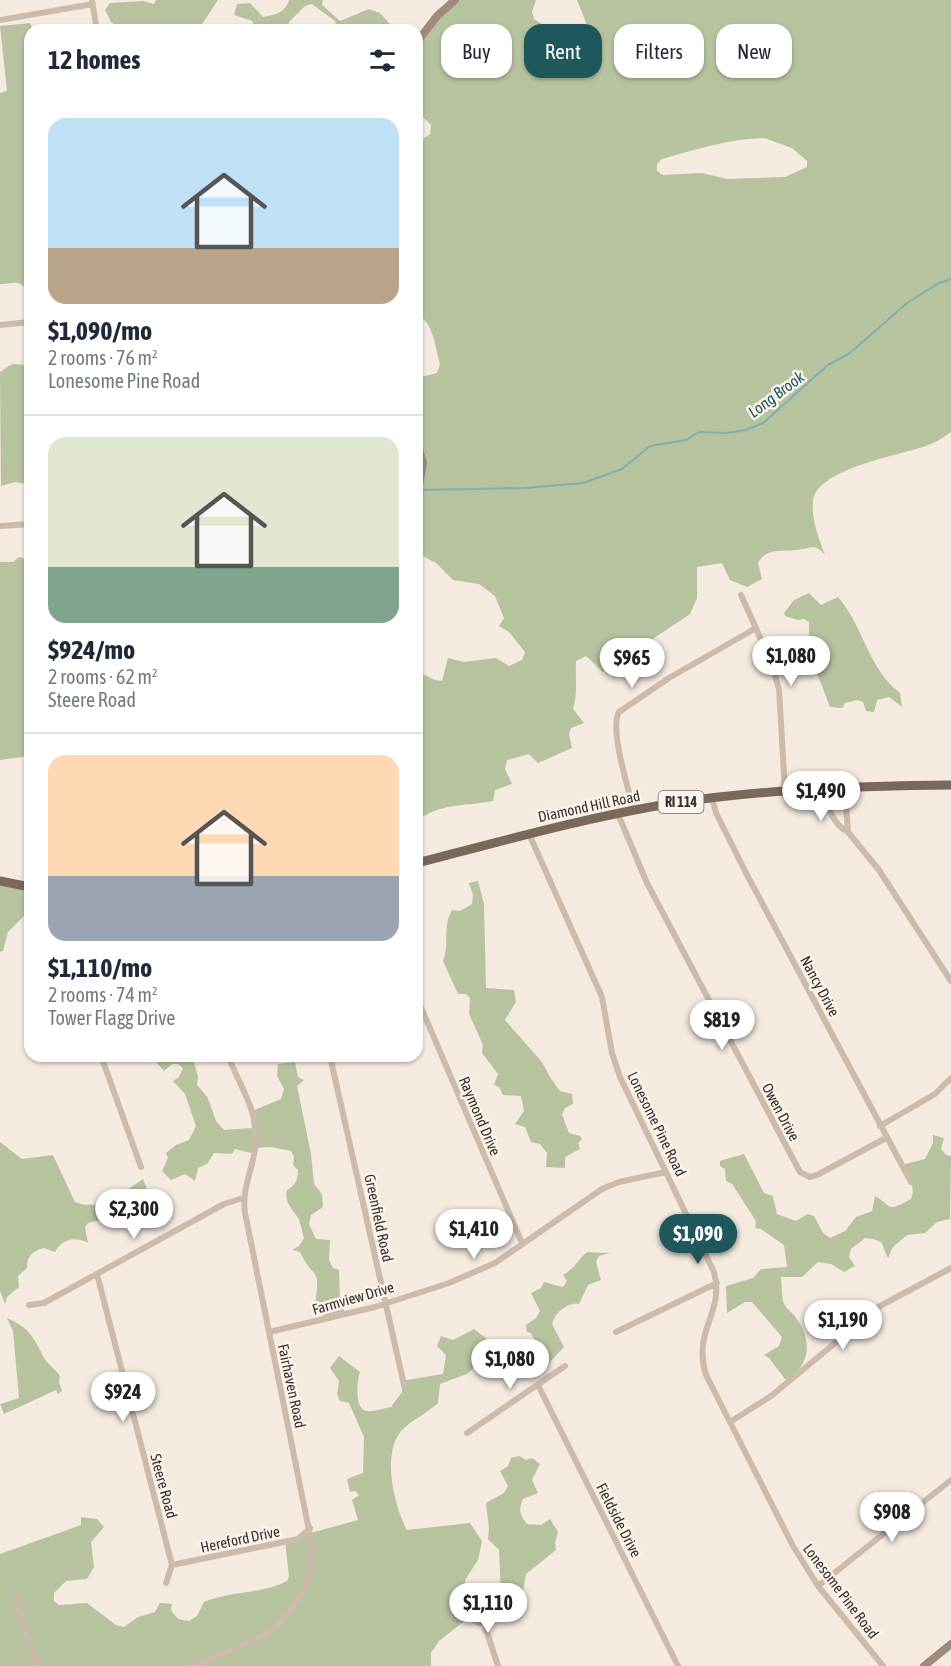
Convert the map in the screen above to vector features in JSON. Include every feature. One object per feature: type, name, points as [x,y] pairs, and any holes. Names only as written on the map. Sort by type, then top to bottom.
[{"type":"main road","name":"Diamond Hill Road","points":[[423,861],[618,814],[712,798],[785,792],[951,785]]},
{"type":"main road","points":[[0,881],[24,886]]},
{"type":"street","points":[[423,34],[437,15],[455,0]]},
{"type":"street","points":[[0,20],[93,2],[97,24]]},
{"type":"street","points":[[0,325],[24,323]]},
{"type":"street","points":[[0,526],[24,524]]},
{"type":"street","points":[[741,595],[772,664],[779,689],[785,792]]},
{"type":"street","points":[[633,811],[618,736],[616,717],[619,712],[669,678],[756,628]]},
{"type":"street","points":[[845,789],[848,832]]},
{"type":"street","points":[[826,790],[830,814],[879,870],[951,981]]},
{"type":"street","name":"Nancy Drive","points":[[712,798],[716,813],[746,873],[886,1138],[912,1182]]},
{"type":"street","name":"Owen Drive","points":[[618,814],[647,883],[800,1172],[810,1177],[817,1175],[886,1138]]},
{"type":"street","name":"Lonesome Pine Road","points":[[530,834],[602,997],[618,1071],[703,1247],[717,1283],[716,1301],[704,1332],[700,1353],[706,1375],[778,1520],[818,1586],[883,1666]]},
{"type":"street","name":"Raymond Drive","points":[[423,1012],[522,1243]]},
{"type":"street","points":[[103,1062],[141,1167]]},
{"type":"street","name":"Fairhaven Road","points":[[194,1666],[267,1634],[286,1617],[302,1594],[311,1570],[313,1550],[243,1198],[255,1151],[256,1128],[230,1062]]},
{"type":"street","name":"Greenfield Road","points":[[331,1062],[404,1385]]},
{"type":"street","points":[[880,1126],[934,1094],[951,1078]]},
{"type":"street","name":"Farmview Drive","points":[[269,1332],[346,1316],[477,1272],[495,1263],[602,1190],[629,1180],[666,1172]]},
{"type":"street","points":[[29,1305],[44,1304],[224,1204],[243,1198]]},
{"type":"street","points":[[730,1422],[771,1395],[880,1306],[951,1269]]},
{"type":"street","name":"Steere Road","points":[[97,1274],[172,1565]]},
{"type":"street","points":[[616,1332],[717,1283]]},
{"type":"street","points":[[467,1433],[565,1366]]},
{"type":"street","name":"Fieldside Drive","points":[[538,1385],[678,1666]]},
{"type":"street","points":[[818,1586],[951,1480]]},
{"type":"street","name":"Hereford Drive","points":[[172,1565],[298,1539],[310,1528]]},
{"type":"street","points":[[166,1583],[172,1565]]},
{"type":"street","points":[[14,1594],[37,1666]]},
{"type":"street","points":[[484,1623],[498,1666]]},
{"type":"street","points":[[924,1666],[951,1644]]},
{"type":"green space","points":[[156,0],[218,0],[202,24],[114,24],[105,10],[110,3],[143,1],[154,4]]},
{"type":"green space","points":[[289,0],[323,0],[322,5],[340,21],[369,9],[380,13],[390,24],[336,24],[335,21],[312,4],[305,6],[289,24],[254,24],[252,21],[234,15],[237,4],[250,3],[263,17],[279,13]]},
{"type":"green space","points":[[453,0],[536,0],[532,12],[534,19],[542,24],[524,24],[524,78],[602,78],[602,24],[586,24],[577,0],[951,0],[951,432],[931,444],[845,471],[829,479],[818,489],[813,501],[813,515],[825,555],[815,547],[770,552],[758,563],[762,579],[747,587],[730,580],[722,563],[697,567],[697,598],[690,614],[603,672],[586,656],[576,661],[576,691],[573,709],[584,723],[571,728],[569,734],[572,748],[538,763],[529,754],[507,760],[505,769],[512,784],[495,790],[493,801],[447,807],[423,817],[423,674],[442,681],[448,658],[464,662],[496,658],[509,666],[522,660],[525,652],[509,632],[499,626],[504,618],[495,596],[479,584],[453,580],[436,563],[423,556],[423,376],[437,373],[440,364],[430,329],[423,319],[423,139],[430,134],[431,125],[423,117],[423,32]],"holes":[[[764,138],[792,148],[807,161],[807,167],[785,177],[727,179],[702,173],[663,175],[657,171],[657,164],[662,159],[725,142]]]},
{"type":"green space","points":[[30,23],[30,24],[24,24],[24,287],[14,283],[0,284],[0,93],[7,91],[0,26]]},
{"type":"green space","points":[[12,364],[24,365],[24,484],[15,482],[1,486],[0,372]]},
{"type":"green space","points":[[19,557],[24,558],[24,757],[0,760],[0,562],[13,562]]},
{"type":"green space","points":[[809,593],[821,605],[838,597],[847,608],[880,672],[900,693],[902,707],[889,697],[877,700],[874,712],[866,711],[863,702],[857,700],[845,703],[842,708],[830,707],[811,657],[813,647],[809,638],[809,622],[785,616],[784,613],[794,600]]},
{"type":"green space","points":[[0,881],[24,886],[24,916],[8,932],[3,951],[0,952]]},
{"type":"green space","points":[[478,881],[484,904],[486,988],[514,990],[516,1002],[505,1020],[542,1062],[560,1091],[572,1094],[573,1104],[565,1108],[562,1114],[569,1133],[580,1136],[582,1139],[578,1143],[580,1149],[565,1157],[565,1168],[546,1167],[547,1153],[540,1144],[531,1142],[525,1127],[515,1124],[524,1111],[521,1096],[503,1095],[499,1087],[494,1085],[498,1074],[482,1053],[483,1045],[469,1014],[470,998],[466,994],[458,994],[443,961],[449,916],[452,910],[460,911],[472,904],[473,895],[469,883]]},
{"type":"green space","points":[[156,1062],[194,1062],[198,1076],[197,1085],[208,1098],[216,1121],[224,1130],[252,1128],[250,1112],[281,1099],[284,1089],[277,1076],[278,1064],[295,1062],[298,1077],[304,1080],[297,1086],[311,1154],[314,1184],[322,1194],[323,1207],[311,1215],[309,1224],[316,1239],[330,1240],[329,1260],[333,1268],[339,1270],[340,1301],[346,1315],[324,1319],[322,1304],[315,1304],[317,1278],[300,1252],[292,1250],[299,1246],[304,1238],[299,1220],[287,1198],[287,1190],[294,1184],[298,1173],[293,1165],[294,1157],[291,1151],[271,1147],[254,1148],[251,1153],[235,1149],[232,1154],[214,1153],[207,1164],[198,1168],[195,1181],[185,1174],[171,1180],[162,1171],[168,1158],[166,1153],[176,1145],[189,1140],[196,1126],[185,1094],[173,1081],[179,1077],[183,1068],[178,1064],[172,1064],[164,1071]]},
{"type":"green space","points":[[933,1135],[944,1138],[941,1149],[946,1155],[951,1156],[950,1219],[937,1222],[925,1233],[907,1235],[893,1247],[888,1258],[880,1241],[865,1238],[851,1249],[849,1257],[855,1266],[844,1272],[831,1264],[818,1262],[802,1277],[781,1277],[784,1303],[804,1332],[807,1349],[802,1365],[788,1380],[785,1379],[764,1355],[779,1346],[782,1337],[752,1302],[745,1302],[727,1313],[726,1286],[753,1278],[761,1269],[787,1267],[784,1245],[761,1229],[755,1228],[756,1221],[732,1184],[726,1181],[725,1169],[720,1166],[720,1161],[744,1154],[764,1193],[773,1196],[777,1214],[796,1221],[808,1214],[814,1216],[823,1233],[830,1238],[845,1231],[856,1217],[872,1211],[875,1196],[890,1207],[911,1199],[912,1185],[901,1165],[925,1159],[933,1143]]},
{"type":"green space","points":[[0,1142],[22,1159],[53,1155],[75,1202],[94,1205],[111,1200],[143,1179],[151,1200],[125,1212],[122,1221],[114,1220],[107,1223],[101,1220],[88,1223],[85,1227],[88,1243],[74,1239],[61,1244],[55,1252],[44,1248],[33,1252],[29,1257],[27,1268],[18,1276],[19,1287],[7,1297],[5,1304],[0,1291]]},
{"type":"green space","points":[[587,1252],[610,1253],[599,1256],[596,1262],[601,1280],[588,1285],[579,1304],[566,1307],[554,1320],[552,1324],[564,1347],[549,1363],[548,1368],[531,1333],[527,1332],[526,1325],[536,1318],[540,1311],[531,1293],[541,1288],[544,1282],[563,1287],[567,1281],[563,1275]]},
{"type":"green space","points":[[7,1318],[30,1334],[44,1358],[60,1376],[62,1391],[58,1394],[56,1390],[4,1414],[0,1404],[19,1398],[13,1331]]},
{"type":"green space","points":[[474,1329],[491,1342],[494,1349],[467,1374],[440,1384],[438,1403],[404,1428],[397,1438],[391,1464],[394,1493],[407,1530],[470,1523],[482,1541],[478,1560],[465,1580],[466,1589],[471,1593],[481,1595],[487,1603],[439,1641],[431,1653],[431,1666],[0,1666],[0,1554],[81,1525],[81,1517],[97,1519],[104,1527],[91,1542],[94,1567],[87,1579],[66,1581],[54,1593],[54,1601],[59,1605],[87,1603],[116,1625],[124,1627],[138,1617],[155,1612],[160,1603],[172,1604],[171,1610],[178,1619],[189,1621],[197,1616],[204,1602],[267,1588],[287,1581],[289,1576],[285,1540],[358,1520],[352,1500],[359,1495],[355,1491],[350,1492],[347,1479],[363,1473],[364,1437],[349,1403],[340,1401],[337,1394],[339,1381],[330,1368],[339,1356],[360,1372],[358,1400],[363,1409],[373,1411],[391,1407],[402,1392],[401,1381],[443,1374],[446,1355],[437,1346],[441,1336],[453,1340]]},
{"type":"green space","points":[[519,1456],[526,1460],[532,1458],[540,1464],[532,1480],[538,1493],[523,1499],[521,1515],[527,1524],[541,1525],[550,1519],[558,1532],[556,1550],[526,1574],[523,1590],[501,1598],[499,1550],[488,1539],[486,1503],[504,1493],[508,1486],[500,1471],[508,1466],[511,1458]]},
{"type":"waterway","name":"Long Brook","points":[[423,490],[525,488],[583,483],[622,469],[650,446],[686,440],[699,432],[727,433],[746,430],[763,423],[828,365],[850,353],[907,303],[939,283],[951,279]]}]
